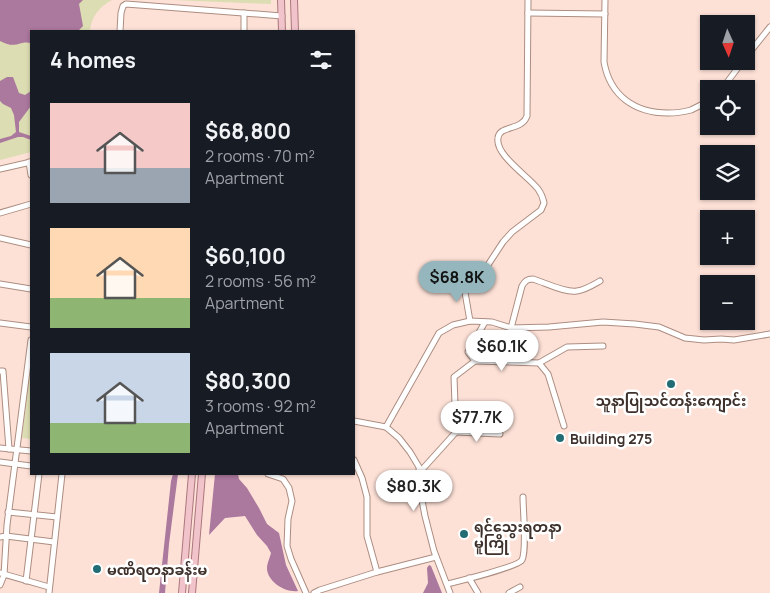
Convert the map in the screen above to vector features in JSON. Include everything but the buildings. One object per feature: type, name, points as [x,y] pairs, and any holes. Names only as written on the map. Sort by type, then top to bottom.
[{"type":"main road","points":[[281,0],[282,30]]},
{"type":"main road","points":[[294,0],[295,30]]},
{"type":"main road","points":[[182,593],[192,475]]},
{"type":"main road","points":[[192,593],[202,475]]},
{"type":"street","points":[[470,321],[463,281],[477,279],[503,242],[512,232],[541,210],[544,203],[543,196],[539,190],[503,154],[497,139],[502,130],[521,124],[526,120],[527,116],[528,0]]},
{"type":"street","points":[[605,0],[604,62],[611,84],[619,94],[630,104],[642,110],[659,113],[676,113],[700,105]]},
{"type":"street","points":[[120,30],[121,13],[123,6],[126,4],[282,16]]},
{"type":"street","points":[[244,13],[244,30]]},
{"type":"street","points":[[528,13],[605,14]]},
{"type":"street","points":[[755,46],[770,27]]},
{"type":"street","points":[[0,169],[30,162]]},
{"type":"street","points":[[0,213],[30,204]]},
{"type":"street","points":[[0,238],[30,245]]},
{"type":"street","points":[[511,328],[525,281],[533,279],[564,290],[576,292],[600,282]]},
{"type":"street","points":[[0,284],[30,289]]},
{"type":"street","points":[[386,427],[430,346],[439,333],[453,325],[470,321],[492,322],[511,328],[550,327],[603,322],[659,327],[685,338],[704,340],[734,340],[770,334]]},
{"type":"street","points":[[475,361],[468,352],[485,322]]},
{"type":"street","points":[[0,323],[30,327]]},
{"type":"street","points":[[419,473],[456,432],[454,377],[475,361],[539,363],[567,347],[603,346]]},
{"type":"street","points":[[0,585],[3,536],[8,512],[30,347]]},
{"type":"street","points":[[539,363],[548,374],[564,426]]},
{"type":"street","points":[[0,371],[3,371],[9,449]]},
{"type":"street","points":[[355,421],[386,427],[399,438],[419,467],[420,490],[425,516],[436,557],[450,593]]},
{"type":"street","points":[[0,427],[8,428]]},
{"type":"street","points":[[456,432],[500,434]]},
{"type":"street","points":[[0,448],[30,451]]},
{"type":"street","points":[[0,462],[30,466]]},
{"type":"street","points":[[355,462],[367,497],[367,536],[377,572]]},
{"type":"street","points":[[26,581],[39,475]]},
{"type":"street","points":[[2,574],[49,590],[62,475]]},
{"type":"street","points":[[271,475],[283,479],[289,488],[292,500],[288,519],[287,546],[306,593]]},
{"type":"street","points":[[448,584],[519,563],[524,549],[523,497]]},
{"type":"street","points":[[8,512],[57,517]]},
{"type":"street","points":[[3,536],[54,542]]},
{"type":"street","points":[[314,593],[377,572],[436,557]]},
{"type":"street","points":[[469,578],[478,593]]},
{"type":"street","points":[[509,593],[520,587]]},
{"type":"green space","points":[[0,0],[112,0],[97,12],[90,30],[30,30],[30,152],[0,160]]},
{"type":"green space","points":[[173,0],[271,0],[271,4]]},
{"type":"green space","points":[[30,371],[30,439],[22,438]]},
{"type":"shaded area","points":[[0,0],[83,0],[79,4],[83,26],[79,30],[30,30],[30,43],[10,45],[0,41]]},
{"type":"shaded area","points":[[7,77],[13,77],[19,93],[25,95],[30,92],[30,107],[19,122],[19,132],[30,136],[30,140],[18,137],[0,143],[0,139],[11,136],[16,132],[14,115],[11,108],[0,101],[0,81]]},
{"type":"shaded area","points":[[173,475],[178,475],[165,593],[159,593]]},
{"type":"shaded area","points":[[215,475],[238,475],[267,524],[279,533],[286,565],[298,591],[278,586],[270,578],[267,568],[271,553],[245,516],[225,518],[209,535]]},
{"type":"shaded area","points":[[429,565],[442,593],[423,593],[428,583],[427,568]]},
{"type":"place","name":"သူနာပြုသင်တန်းကျောင်း","points":[[671,384]]},
{"type":"place","name":"Building 275","points":[[560,438]]},
{"type":"place","name":"ရင်သွေးရတနာ မူကြို","points":[[464,534]]},
{"type":"place","name":"မဏိရတနာခန်းမ","points":[[97,569]]}]
